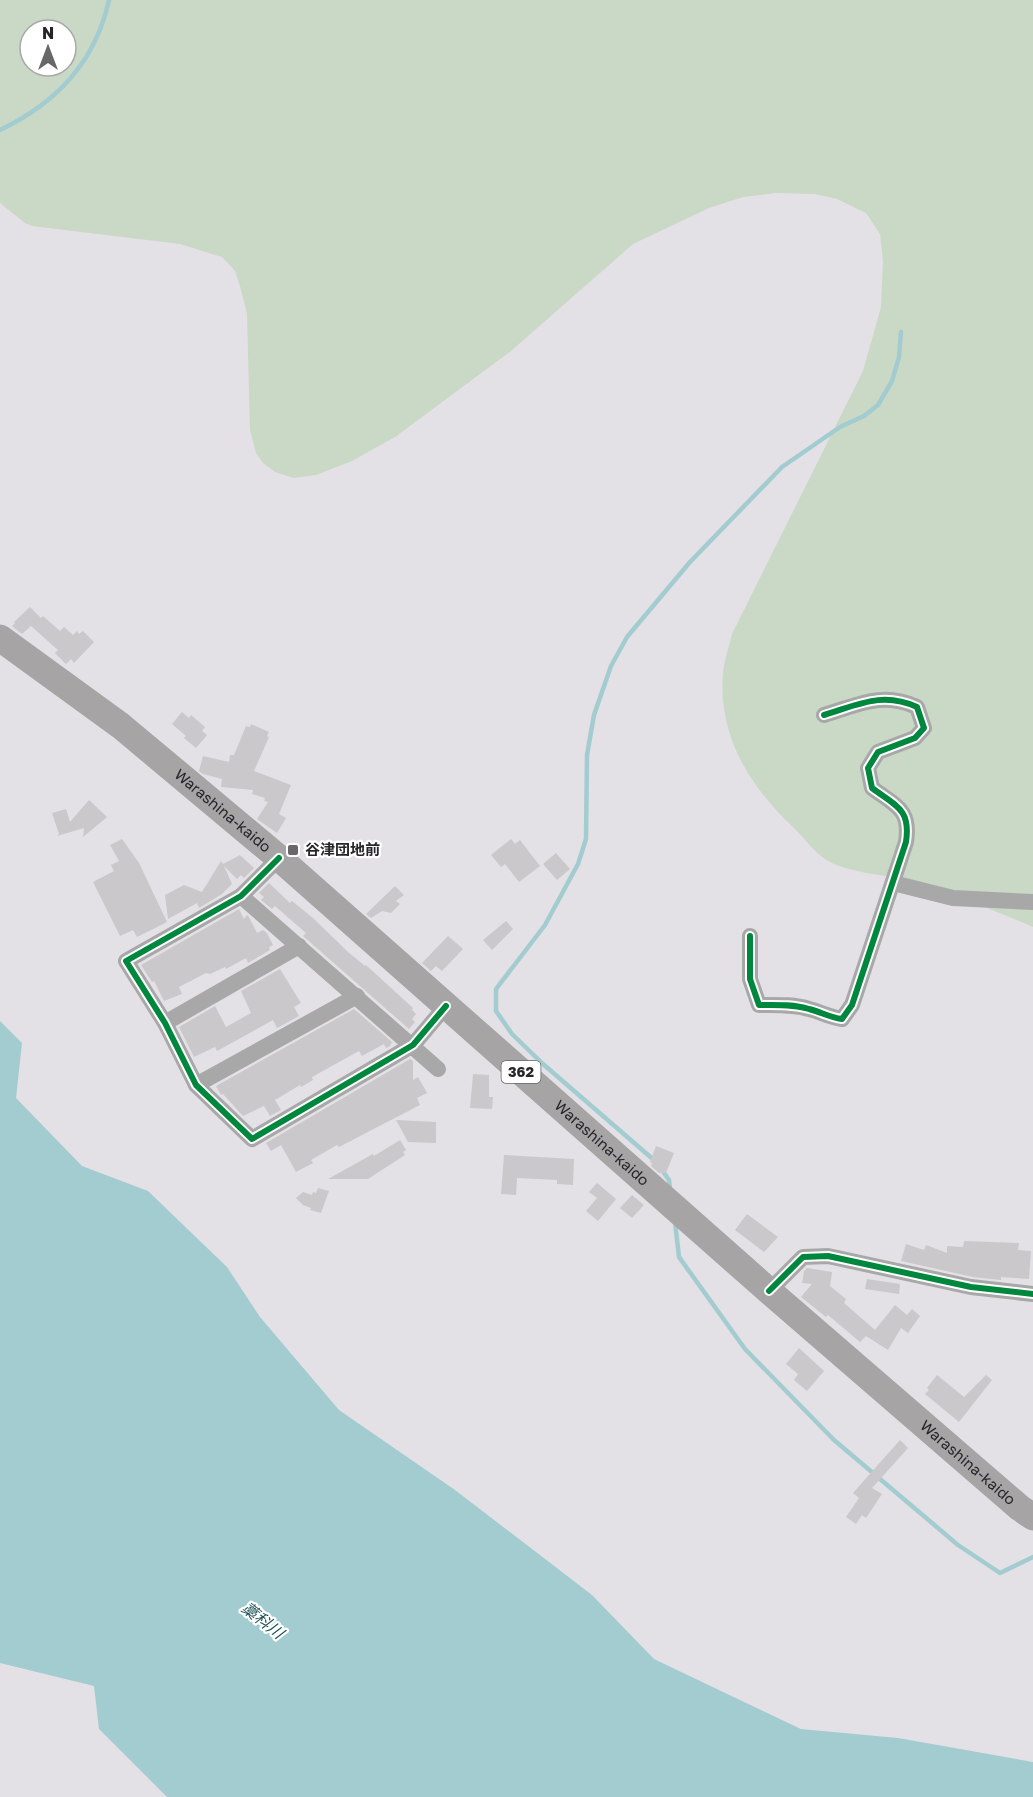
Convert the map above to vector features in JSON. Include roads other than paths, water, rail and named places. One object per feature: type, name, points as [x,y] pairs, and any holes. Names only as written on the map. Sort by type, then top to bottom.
[{"type":"highway","name":"Warashina-kaido","points":[[0,638],[121,726],[279,858],[769,1291],[1033,1517]]},
{"type":"street","points":[[750,936],[750,979],[759,1005],[809,1009],[828,1017],[842,1019],[852,1005],[906,842],[908,826],[903,811],[872,788],[868,768],[878,752],[915,738],[924,728],[917,707],[903,700],[881,698],[824,715]]},
{"type":"street","points":[[279,858],[242,896],[126,961],[165,1023],[196,1085],[252,1139],[412,1045],[446,1006]]},
{"type":"street","points":[[893,883],[953,898],[1033,902]]},
{"type":"street","points":[[242,896],[438,1069]]},
{"type":"street","points":[[165,1023],[299,946]]},
{"type":"street","points":[[196,1085],[357,996]]},
{"type":"street","points":[[769,1291],[803,1257],[828,1256],[971,1287],[1033,1294]]},
{"type":"water","name":"藁科川","points":[[0,1021],[22,1043],[16,1098],[82,1166],[148,1191],[227,1267],[260,1317],[339,1410],[455,1490],[592,1595],[654,1659],[801,1729],[898,1738],[1033,1762],[1033,1797],[167,1797],[99,1729],[94,1686],[0,1663]]},
{"type":"waterway","points":[[0,130],[39,107],[70,78],[94,43],[103,23],[109,0]]},
{"type":"waterway","points":[[655,1161],[543,1064],[512,1034],[496,1011],[496,989],[545,925],[578,864],[586,839],[587,755],[594,715],[611,666],[627,637],[690,562],[782,467],[840,427],[864,416],[878,405],[892,381],[899,357],[901,332]]},
{"type":"waterway","points":[[662,1170],[669,1180],[670,1189]]},
{"type":"waterway","points":[[675,1222],[679,1257],[745,1349],[834,1440],[958,1545],[1000,1573],[1033,1557]]},
{"type":"place","name":"谷津団地前","points":[[293,850]]}]
